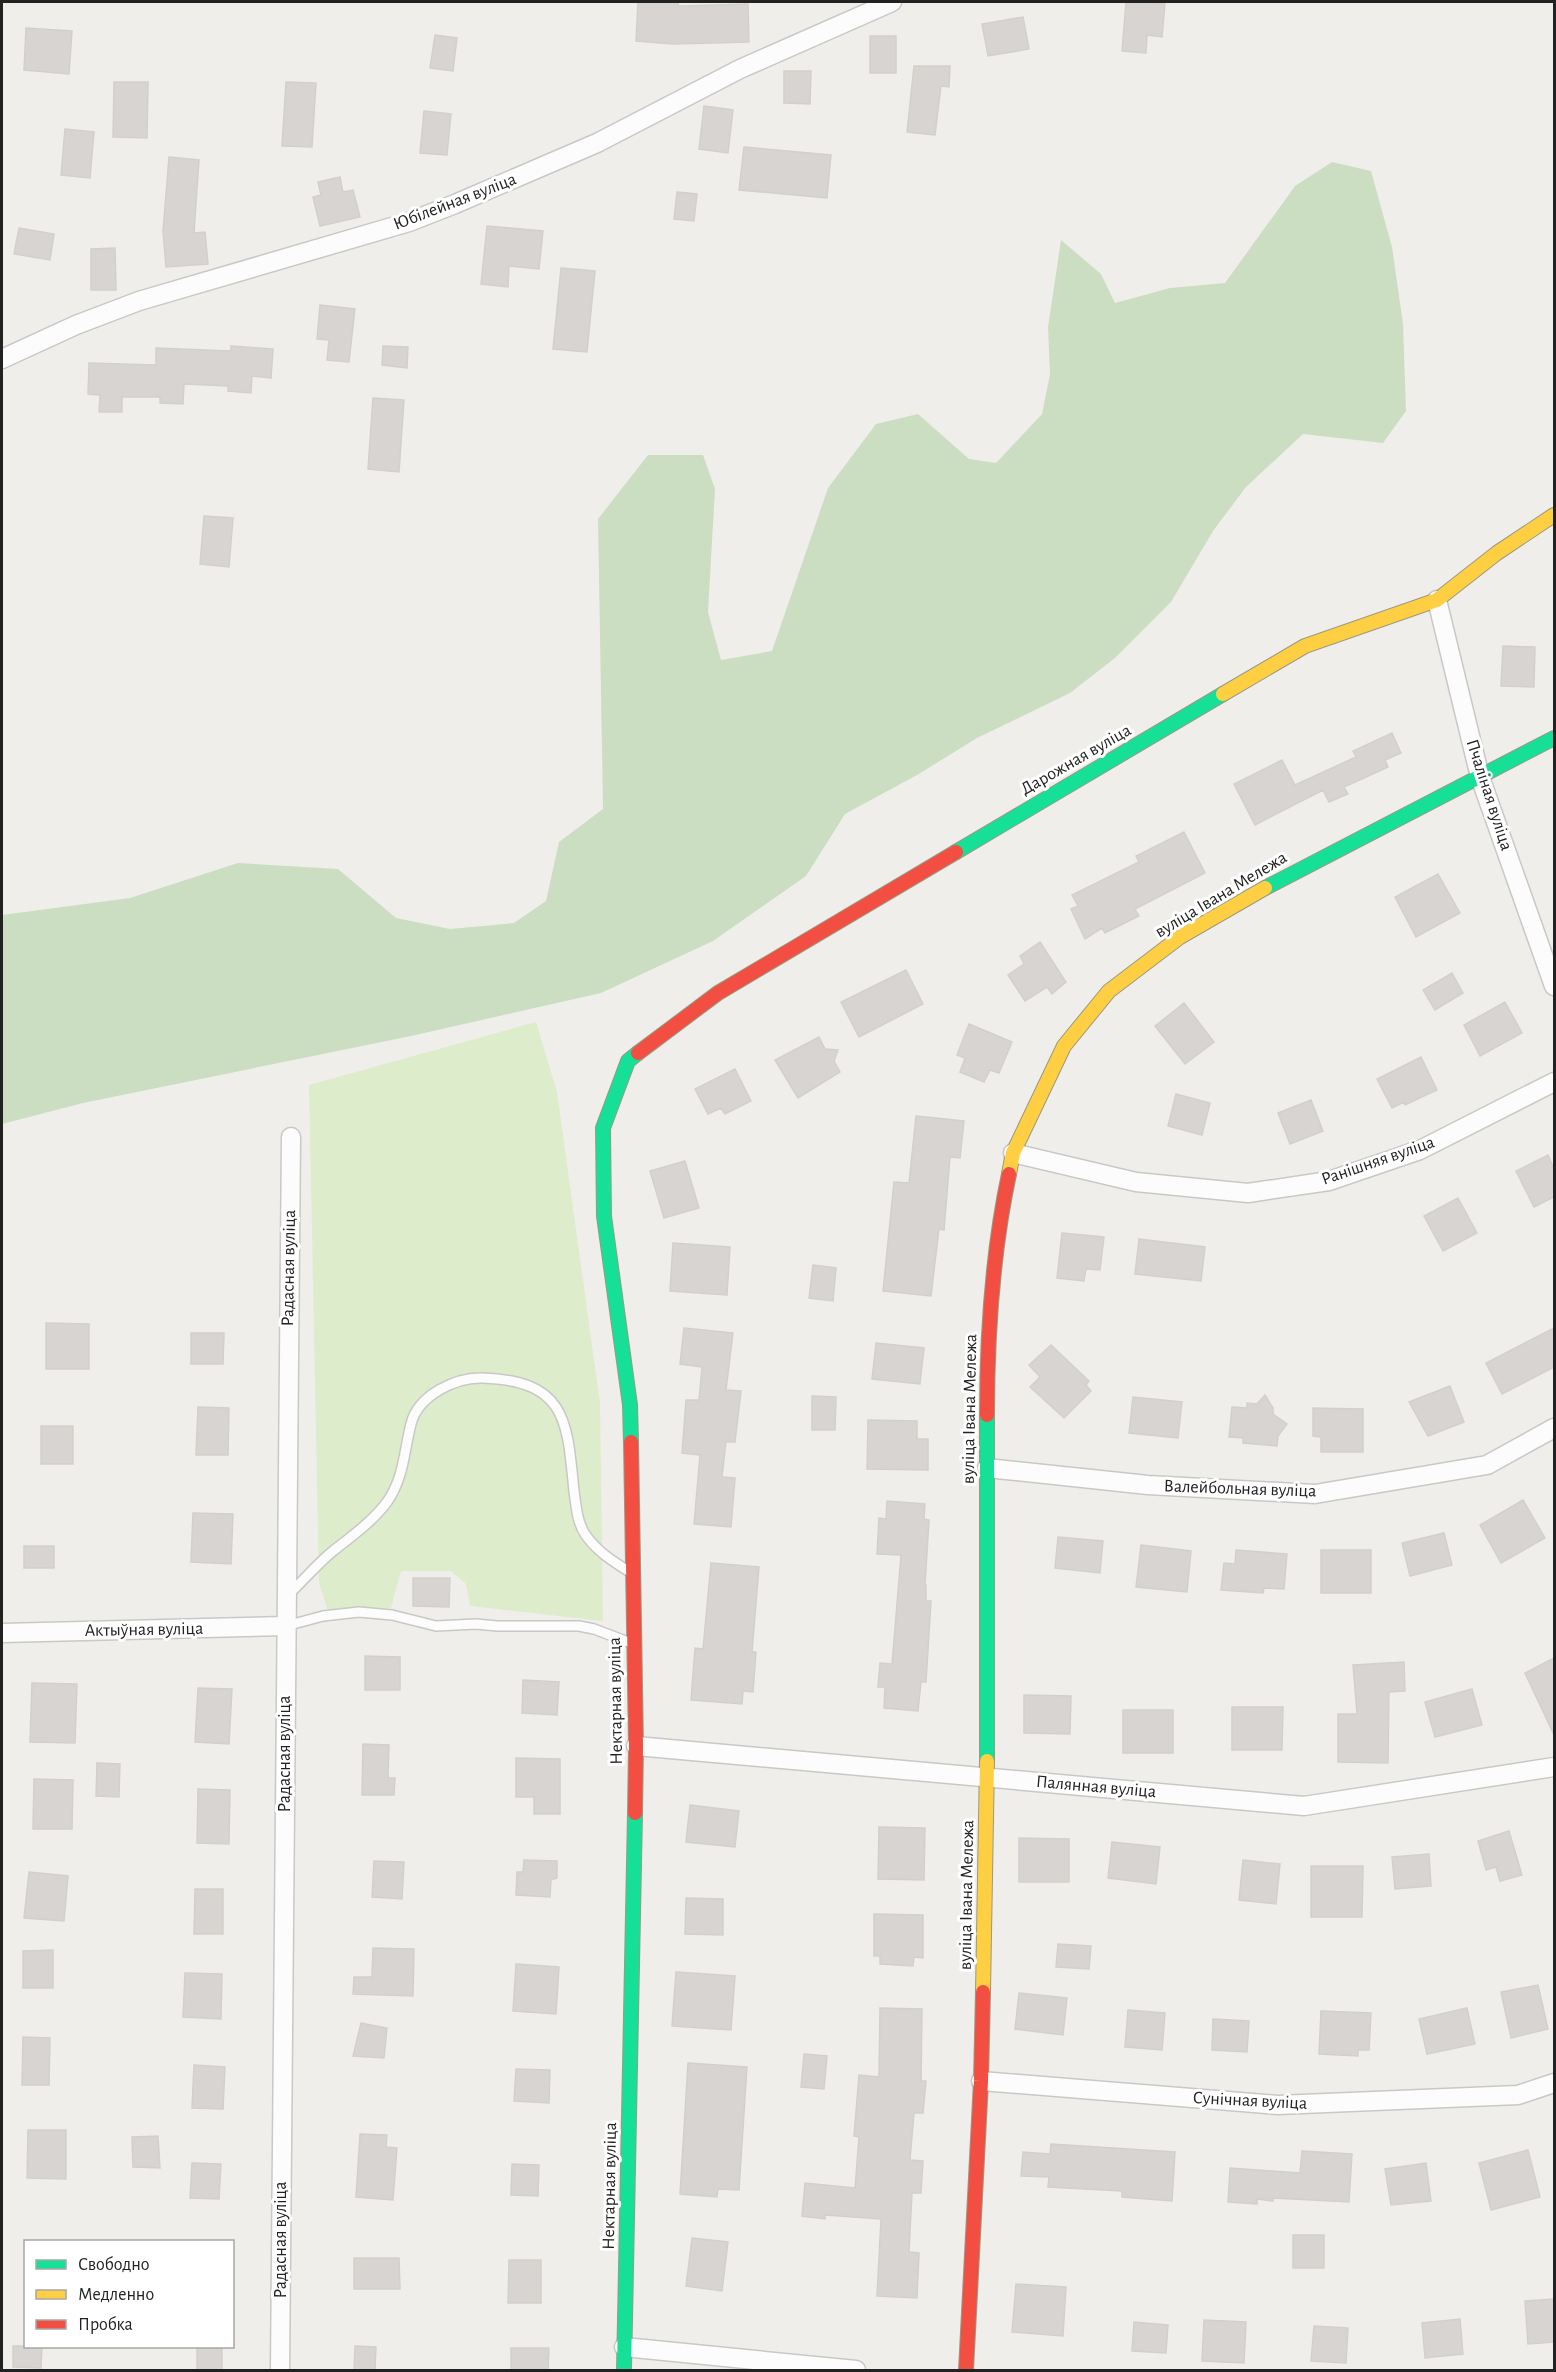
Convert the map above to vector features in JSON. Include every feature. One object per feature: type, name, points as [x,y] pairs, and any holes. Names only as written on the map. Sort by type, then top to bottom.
[{"type":"street","name":"Юбілейная вуліца","points":[[2,359],[76,325],[139,301],[409,222],[446,208],[597,142],[740,69],[892,2]]},
{"type":"street","name":"Дарожная вуліца","points":[[628,1061],[718,993],[1305,646],[1437,600],[1497,553],[1554,515]]},
{"type":"street","name":"Пчаліная вуліца","points":[[1437,600],[1480,777],[1554,986]]},
{"type":"street","name":"вуліца Івана Мележа","points":[[966,2370],[981,2081],[987,1777],[987,1362],[990,1299],[998,1226],[1013,1153],[1064,1046],[1109,992],[1180,937],[1274,883],[1554,738]]},
{"type":"street","name":"Нектарная вуліца","points":[[624,2370],[636,1746],[630,1405],[604,1216],[603,1128],[628,1061]]},
{"type":"street","name":"Ранішняя вуліца","points":[[1013,1153],[1136,1182],[1248,1193],[1329,1181],[1420,1150],[1554,1082]]},
{"type":"street","name":"Радасная вуліца","points":[[280,2370],[291,1137]]},
{"type":"street","name":"Валейбольная вуліца","points":[[987,1468],[1148,1485],[1315,1494],[1487,1465],[1554,1428]]},
{"type":"street","name":"Актыўная вуліца","points":[[2,1633],[286,1626]]},
{"type":"street","name":"Палянная вуліца","points":[[636,1746],[1304,1806],[1554,1767]]},
{"type":"street","name":"Сунічная вуліца","points":[[981,2081],[1278,2105],[1518,2095],[1554,2083]]},
{"type":"street","points":[[624,2347],[856,2370]]},
{"type":"lane","points":[[286,1597],[387,1502],[399,1479],[411,1422],[416,1412],[444,1388],[462,1380],[477,1378],[527,1384],[543,1393],[554,1404],[569,1438],[579,1519],[585,1534],[615,1563],[633,1574]]},
{"type":"lane","points":[[286,1626],[323,1616],[359,1612],[392,1616],[436,1626],[476,1624],[579,1626],[594,1629],[633,1644]]},
{"type":"green space","points":[[1332,162],[1371,171],[1392,247],[1403,324],[1406,411],[1383,443],[1303,434],[1246,487],[1213,531],[1171,602],[1115,658],[1070,693],[977,738],[917,775],[845,814],[806,876],[713,941],[601,993],[411,1036],[83,1103],[2,1124],[2,915],[130,898],[238,863],[338,869],[396,918],[450,929],[514,923],[546,901],[559,842],[603,809],[598,519],[648,455],[703,455],[715,489],[708,612],[721,660],[772,651],[828,488],[876,424],[918,414],[969,459],[996,463],[1042,414],[1050,374],[1048,327],[1061,240],[1101,274],[1115,303],[1170,288],[1225,283],[1295,186]]},
{"type":"green space","points":[[536,1022],[557,1092],[600,1403],[603,1621],[470,1606],[466,1584],[451,1571],[401,1571],[391,1608],[328,1611],[319,1583],[309,1085]]},
{"type":"building","points":[[638,2],[678,2],[678,6],[748,4],[749,42],[673,44],[636,41]]},
{"type":"building","points":[[1126,2],[1165,3],[1162,37],[1147,35],[1146,53],[1122,51]]},
{"type":"building","points":[[1023,17],[1029,49],[988,56],[982,24]]},
{"type":"building","points":[[26,28],[72,31],[69,74],[24,70]]},
{"type":"building","points":[[435,35],[457,38],[453,71],[430,68]]},
{"type":"building","points":[[870,36],[896,36],[896,73],[870,73]]},
{"type":"building","points":[[914,66],[950,66],[949,87],[941,86],[935,135],[907,132]]},
{"type":"building","points":[[784,71],[811,71],[810,104],[784,103]]},
{"type":"building","points":[[114,82],[148,82],[147,138],[113,137]]},
{"type":"building","points":[[286,82],[316,83],[312,147],[282,146]]},
{"type":"building","points":[[704,106],[733,110],[728,153],[699,149]]},
{"type":"building","points":[[424,111],[451,114],[447,155],[420,153]]},
{"type":"building","points":[[65,129],[94,132],[90,178],[61,175]]},
{"type":"building","points":[[744,147],[831,155],[827,198],[739,190]]},
{"type":"building","points":[[169,157],[199,160],[194,233],[205,232],[208,264],[166,267],[163,231]]},
{"type":"building","points":[[340,177],[343,192],[353,190],[360,217],[320,226],[313,197],[321,195],[318,182]]},
{"type":"building","points":[[677,192],[697,194],[694,221],[674,219]]},
{"type":"building","points":[[487,226],[543,231],[539,269],[509,266],[508,287],[481,284]]},
{"type":"building","points":[[19,228],[54,234],[50,260],[14,254]]},
{"type":"building","points":[[115,248],[116,290],[91,290],[91,249]]},
{"type":"building","points":[[561,268],[595,271],[587,352],[553,349]]},
{"type":"building","points":[[320,305],[355,309],[349,362],[327,360],[329,340],[317,339]]},
{"type":"building","points":[[231,346],[273,349],[271,378],[252,376],[251,393],[228,391],[228,386],[184,384],[183,404],[160,403],[160,397],[122,397],[122,412],[99,412],[100,395],[88,394],[89,363],[156,365],[156,348],[231,351]]},
{"type":"building","points":[[383,346],[408,347],[407,368],[382,365]]},
{"type":"building","points":[[373,398],[404,400],[399,472],[368,469]]},
{"type":"building","points":[[204,516],[233,518],[229,567],[200,564]]},
{"type":"building","points":[[1503,646],[1535,647],[1534,687],[1501,686]]},
{"type":"building","points":[[1392,733],[1401,753],[1385,760],[1388,767],[1344,787],[1348,794],[1329,802],[1323,790],[1255,825],[1234,784],[1282,760],[1295,785],[1356,757],[1353,751]]},
{"type":"building","points":[[1184,832],[1205,873],[1135,909],[1139,916],[1105,933],[1102,928],[1085,939],[1071,909],[1078,906],[1072,895],[1139,862],[1136,856]]},
{"type":"building","points":[[1438,874],[1460,913],[1416,937],[1395,897]]},
{"type":"building","points":[[1040,942],[1066,982],[1052,994],[1047,987],[1025,1001],[1008,975],[1024,964],[1020,956]]},
{"type":"building","points":[[906,970],[923,1004],[859,1037],[841,1002]]},
{"type":"building","points":[[1452,973],[1463,993],[1435,1010],[1423,990]]},
{"type":"building","points":[[1505,1002],[1522,1033],[1480,1056],[1464,1025]]},
{"type":"building","points":[[1184,1003],[1214,1042],[1185,1064],[1155,1026]]},
{"type":"building","points":[[969,1024],[1012,1042],[999,1073],[990,1070],[984,1082],[960,1072],[965,1058],[957,1055]]},
{"type":"building","points":[[819,1037],[825,1049],[838,1050],[834,1061],[840,1072],[798,1098],[775,1060]]},
{"type":"building","points":[[1421,1057],[1437,1090],[1405,1105],[1404,1102],[1392,1108],[1377,1079]]},
{"type":"building","points":[[735,1069],[751,1101],[725,1114],[721,1108],[708,1114],[695,1089]]},
{"type":"building","points":[[1176,1094],[1210,1103],[1202,1135],[1168,1126]]},
{"type":"building","points":[[1311,1100],[1323,1131],[1290,1144],[1278,1113]]},
{"type":"building","points":[[916,1116],[964,1121],[960,1158],[950,1157],[944,1230],[939,1229],[931,1296],[883,1291],[894,1182],[909,1183]]},
{"type":"building","points":[[1548,1155],[1554,1169],[1554,1197],[1534,1207],[1516,1171]]},
{"type":"building","points":[[685,1161],[699,1208],[664,1218],[650,1171]]},
{"type":"building","points":[[1458,1198],[1477,1233],[1443,1251],[1424,1216]]},
{"type":"building","points":[[1062,1233],[1104,1237],[1100,1270],[1086,1269],[1084,1281],[1057,1278]]},
{"type":"building","points":[[1139,1239],[1205,1247],[1201,1281],[1135,1274]]},
{"type":"building","points":[[673,1243],[730,1247],[727,1295],[670,1291]]},
{"type":"building","points":[[813,1265],[836,1268],[833,1301],[809,1298]]},
{"type":"building","points":[[46,1323],[89,1324],[89,1369],[46,1369]]},
{"type":"building","points":[[684,1328],[733,1333],[726,1390],[741,1391],[735,1442],[726,1442],[722,1477],[735,1478],[731,1527],[694,1524],[700,1455],[682,1453],[686,1400],[699,1400],[702,1367],[680,1364]]},
{"type":"building","points":[[1554,1328],[1554,1367],[1502,1394],[1486,1363]]},
{"type":"building","points":[[191,1333],[224,1333],[223,1364],[191,1364]]},
{"type":"building","points":[[876,1343],[924,1348],[920,1384],[872,1379]]},
{"type":"building","points":[[1051,1345],[1089,1381],[1086,1385],[1091,1391],[1064,1418],[1030,1387],[1040,1377],[1029,1365]]},
{"type":"building","points":[[1450,1386],[1464,1422],[1428,1436],[1409,1402]]},
{"type":"building","points":[[1265,1395],[1273,1408],[1273,1414],[1287,1424],[1278,1436],[1277,1446],[1243,1443],[1243,1438],[1229,1437],[1232,1407],[1247,1408],[1247,1403],[1257,1404]]},
{"type":"building","points":[[812,1396],[836,1397],[835,1430],[812,1430]]},
{"type":"building","points":[[1133,1397],[1182,1402],[1178,1438],[1129,1433]]},
{"type":"building","points":[[198,1407],[229,1408],[228,1455],[196,1455]]},
{"type":"building","points":[[1313,1408],[1363,1409],[1363,1452],[1321,1452],[1321,1437],[1313,1436]]},
{"type":"building","points":[[868,1420],[917,1421],[917,1439],[928,1439],[928,1470],[867,1469]]},
{"type":"building","points":[[41,1426],[73,1426],[73,1464],[41,1464]]},
{"type":"building","points":[[1523,1500],[1545,1538],[1501,1563],[1480,1525]]},
{"type":"building","points":[[887,1501],[925,1504],[924,1519],[929,1520],[925,1585],[926,1601],[931,1601],[926,1682],[921,1682],[918,1711],[884,1708],[885,1687],[878,1687],[880,1663],[892,1664],[901,1555],[877,1554],[879,1518],[886,1519]]},
{"type":"building","points":[[193,1513],[233,1514],[231,1564],[191,1562]]},
{"type":"building","points":[[1444,1533],[1452,1565],[1410,1576],[1402,1543]]},
{"type":"building","points":[[1058,1537],[1103,1541],[1100,1573],[1055,1568]]},
{"type":"building","points":[[1141,1545],[1191,1551],[1187,1592],[1136,1587]]},
{"type":"building","points":[[24,1546],[54,1546],[54,1568],[24,1568]]},
{"type":"building","points":[[1236,1550],[1287,1554],[1284,1589],[1264,1588],[1263,1593],[1221,1590],[1224,1563],[1235,1564]]},
{"type":"building","points":[[1321,1550],[1371,1550],[1371,1593],[1321,1593]]},
{"type":"building","points":[[711,1563],[759,1567],[752,1652],[756,1652],[753,1692],[743,1691],[742,1704],[691,1700],[695,1648],[703,1649]]},
{"type":"building","points":[[413,1578],[450,1578],[449,1607],[413,1606]]},
{"type":"building","points":[[365,1656],[400,1657],[400,1690],[365,1690]]},
{"type":"building","points":[[1554,1658],[1554,1735],[1525,1673]]},
{"type":"building","points":[[1404,1662],[1405,1691],[1389,1692],[1388,1763],[1338,1762],[1338,1714],[1357,1714],[1353,1665]]},
{"type":"building","points":[[523,1680],[559,1682],[557,1715],[522,1713]]},
{"type":"building","points":[[32,1683],[77,1684],[75,1743],[30,1742]]},
{"type":"building","points":[[198,1688],[232,1689],[229,1744],[195,1742]]},
{"type":"building","points":[[1472,1689],[1482,1725],[1435,1737],[1425,1702]]},
{"type":"building","points":[[1024,1695],[1071,1696],[1070,1734],[1024,1733]]},
{"type":"building","points":[[1232,1707],[1283,1707],[1282,1750],[1232,1750]]},
{"type":"building","points":[[1123,1710],[1173,1710],[1173,1753],[1123,1753]]},
{"type":"building","points":[[363,1744],[389,1745],[388,1778],[395,1778],[394,1795],[362,1795]]},
{"type":"building","points":[[516,1758],[560,1759],[560,1814],[534,1814],[534,1797],[516,1797]]},
{"type":"building","points":[[97,1763],[120,1764],[119,1797],[96,1796]]},
{"type":"building","points":[[34,1779],[73,1780],[72,1829],[33,1829]]},
{"type":"building","points":[[198,1789],[230,1790],[229,1844],[197,1843]]},
{"type":"building","points":[[690,1805],[739,1811],[735,1847],[686,1842]]},
{"type":"building","points":[[879,1827],[925,1828],[924,1880],[878,1879]]},
{"type":"building","points":[[1509,1831],[1522,1875],[1500,1881],[1496,1867],[1486,1870],[1478,1841]]},
{"type":"building","points":[[1019,1838],[1069,1839],[1069,1882],[1019,1882]]},
{"type":"building","points":[[1112,1842],[1160,1847],[1156,1884],[1108,1878]]},
{"type":"building","points":[[1429,1854],[1431,1886],[1395,1889],[1392,1857]]},
{"type":"building","points":[[524,1860],[557,1861],[557,1878],[551,1880],[550,1897],[516,1895],[517,1872],[523,1872]]},
{"type":"building","points":[[1243,1860],[1280,1864],[1276,1904],[1239,1900]]},
{"type":"building","points":[[374,1861],[404,1862],[402,1899],[372,1897]]},
{"type":"building","points":[[1311,1866],[1363,1866],[1362,1917],[1311,1917]]},
{"type":"building","points":[[29,1872],[68,1876],[64,1921],[24,1918]]},
{"type":"building","points":[[195,1889],[223,1889],[223,1934],[194,1934]]},
{"type":"building","points":[[686,1898],[723,1899],[723,1935],[685,1934]]},
{"type":"building","points":[[874,1914],[923,1915],[923,1958],[914,1957],[913,1966],[880,1964],[880,1956],[874,1956]]},
{"type":"building","points":[[1058,1944],[1091,1946],[1089,1969],[1056,1967]]},
{"type":"building","points":[[373,1948],[414,1949],[413,1996],[353,1994],[354,1977],[372,1977]]},
{"type":"building","points":[[53,1950],[53,1988],[23,1988],[23,1951]]},
{"type":"building","points":[[516,1964],[559,1967],[556,2014],[513,2011]]},
{"type":"building","points":[[676,1972],[735,1976],[731,2030],[672,2026]]},
{"type":"building","points":[[185,1973],[222,1974],[221,2019],[183,2017]]},
{"type":"building","points":[[1538,1985],[1548,2029],[1511,2038],[1501,1992]]},
{"type":"building","points":[[1019,1993],[1067,1998],[1063,2035],[1015,2029]]},
{"type":"building","points":[[880,2008],[922,2009],[921,2081],[926,2081],[923,2113],[914,2113],[910,2160],[923,2161],[921,2193],[912,2193],[909,2252],[919,2253],[917,2298],[877,2296],[881,2219],[825,2215],[825,2219],[802,2216],[805,2183],[855,2188],[859,2137],[854,2136],[859,2075],[879,2077]]},
{"type":"building","points":[[1467,2008],[1475,2044],[1427,2054],[1419,2019]]},
{"type":"building","points":[[1128,2010],[1165,2013],[1162,2050],[1125,2047]]},
{"type":"building","points":[[1321,2011],[1371,2013],[1369,2050],[1358,2050],[1358,2056],[1319,2054]]},
{"type":"building","points":[[1213,2019],[1249,2021],[1247,2052],[1212,2050]]},
{"type":"building","points":[[361,2023],[387,2028],[384,2058],[353,2056]]},
{"type":"building","points":[[23,2037],[50,2038],[49,2085],[22,2085]]},
{"type":"building","points":[[804,2054],[827,2056],[824,2089],[801,2087]]},
{"type":"building","points":[[688,2063],[747,2067],[739,2190],[718,2189],[717,2197],[680,2194]]},
{"type":"building","points":[[194,2065],[225,2067],[223,2109],[192,2108]]},
{"type":"building","points":[[516,2069],[550,2070],[549,2103],[514,2101]]},
{"type":"building","points":[[28,2130],[66,2130],[66,2179],[27,2178]]},
{"type":"building","points":[[360,2134],[387,2135],[386,2147],[397,2148],[393,2200],[356,2197]]},
{"type":"building","points":[[158,2136],[160,2168],[133,2167],[132,2137]]},
{"type":"building","points":[[1051,2144],[1175,2152],[1172,2201],[1122,2197],[1122,2191],[1048,2187],[1049,2177],[1021,2176],[1023,2152],[1050,2154]]},
{"type":"building","points":[[1528,2150],[1540,2197],[1491,2210],[1479,2163]]},
{"type":"building","points":[[1302,2151],[1352,2154],[1349,2202],[1273,2198],[1273,2201],[1257,2199],[1257,2204],[1228,2202],[1230,2168],[1300,2173]]},
{"type":"building","points":[[192,2163],[221,2164],[219,2199],[190,2198]]},
{"type":"building","points":[[1426,2163],[1431,2201],[1391,2205],[1385,2169]]},
{"type":"building","points":[[512,2164],[539,2165],[538,2196],[511,2195]]},
{"type":"building","points":[[1293,2235],[1324,2235],[1324,2268],[1293,2268]]},
{"type":"building","points":[[692,2238],[728,2242],[722,2291],[686,2286]]},
{"type":"building","points":[[354,2258],[399,2258],[400,2289],[354,2289]]},
{"type":"building","points":[[509,2260],[541,2260],[541,2303],[508,2303]]},
{"type":"building","points":[[1016,2284],[1066,2287],[1063,2336],[1012,2332]]},
{"type":"building","points":[[1554,2299],[1554,2342],[1528,2344],[1525,2301]]},
{"type":"building","points":[[1460,2319],[1463,2354],[1425,2358],[1422,2323]]},
{"type":"building","points":[[1204,2320],[1246,2322],[1244,2363],[1202,2361]]},
{"type":"building","points":[[1134,2322],[1168,2325],[1166,2353],[1132,2351]]},
{"type":"building","points":[[1314,2326],[1348,2328],[1346,2363],[1311,2361]]},
{"type":"building","points":[[13,2346],[42,2348],[41,2368],[13,2367]]},
{"type":"building","points":[[355,2346],[376,2347],[375,2370],[354,2370]]},
{"type":"building","points":[[197,2348],[222,2348],[222,2370],[197,2370]]},
{"type":"building","points":[[511,2348],[549,2348],[548,2370],[511,2370]]},
{"type":"traffic: fast","points":[[956,852],[1223,694]]},
{"type":"traffic: fast","points":[[1265,888],[1554,738]]},
{"type":"traffic: fast","points":[[631,1442],[630,1405],[604,1216],[603,1128],[628,1061],[638,1053]]},
{"type":"traffic: fast","points":[[987,1415],[987,1761]]},
{"type":"traffic: fast","points":[[624,2370],[635,1813]]},
{"type":"traffic: slow","points":[[1223,694],[1305,646],[1437,600],[1497,553],[1554,515]]},
{"type":"traffic: slow","points":[[1009,1174],[1013,1153],[1064,1046],[1109,991],[1180,937],[1265,888]]},
{"type":"traffic: slow","points":[[983,1992],[987,1761]]},
{"type":"traffic: jam","points":[[638,1053],[718,993],[956,852]]},
{"type":"traffic: jam","points":[[987,1415],[992,1294],[998,1234],[1009,1174]]},
{"type":"traffic: jam","points":[[631,1442],[635,1813]]},
{"type":"traffic: jam","points":[[966,2370],[981,2081],[983,1992]]}]
